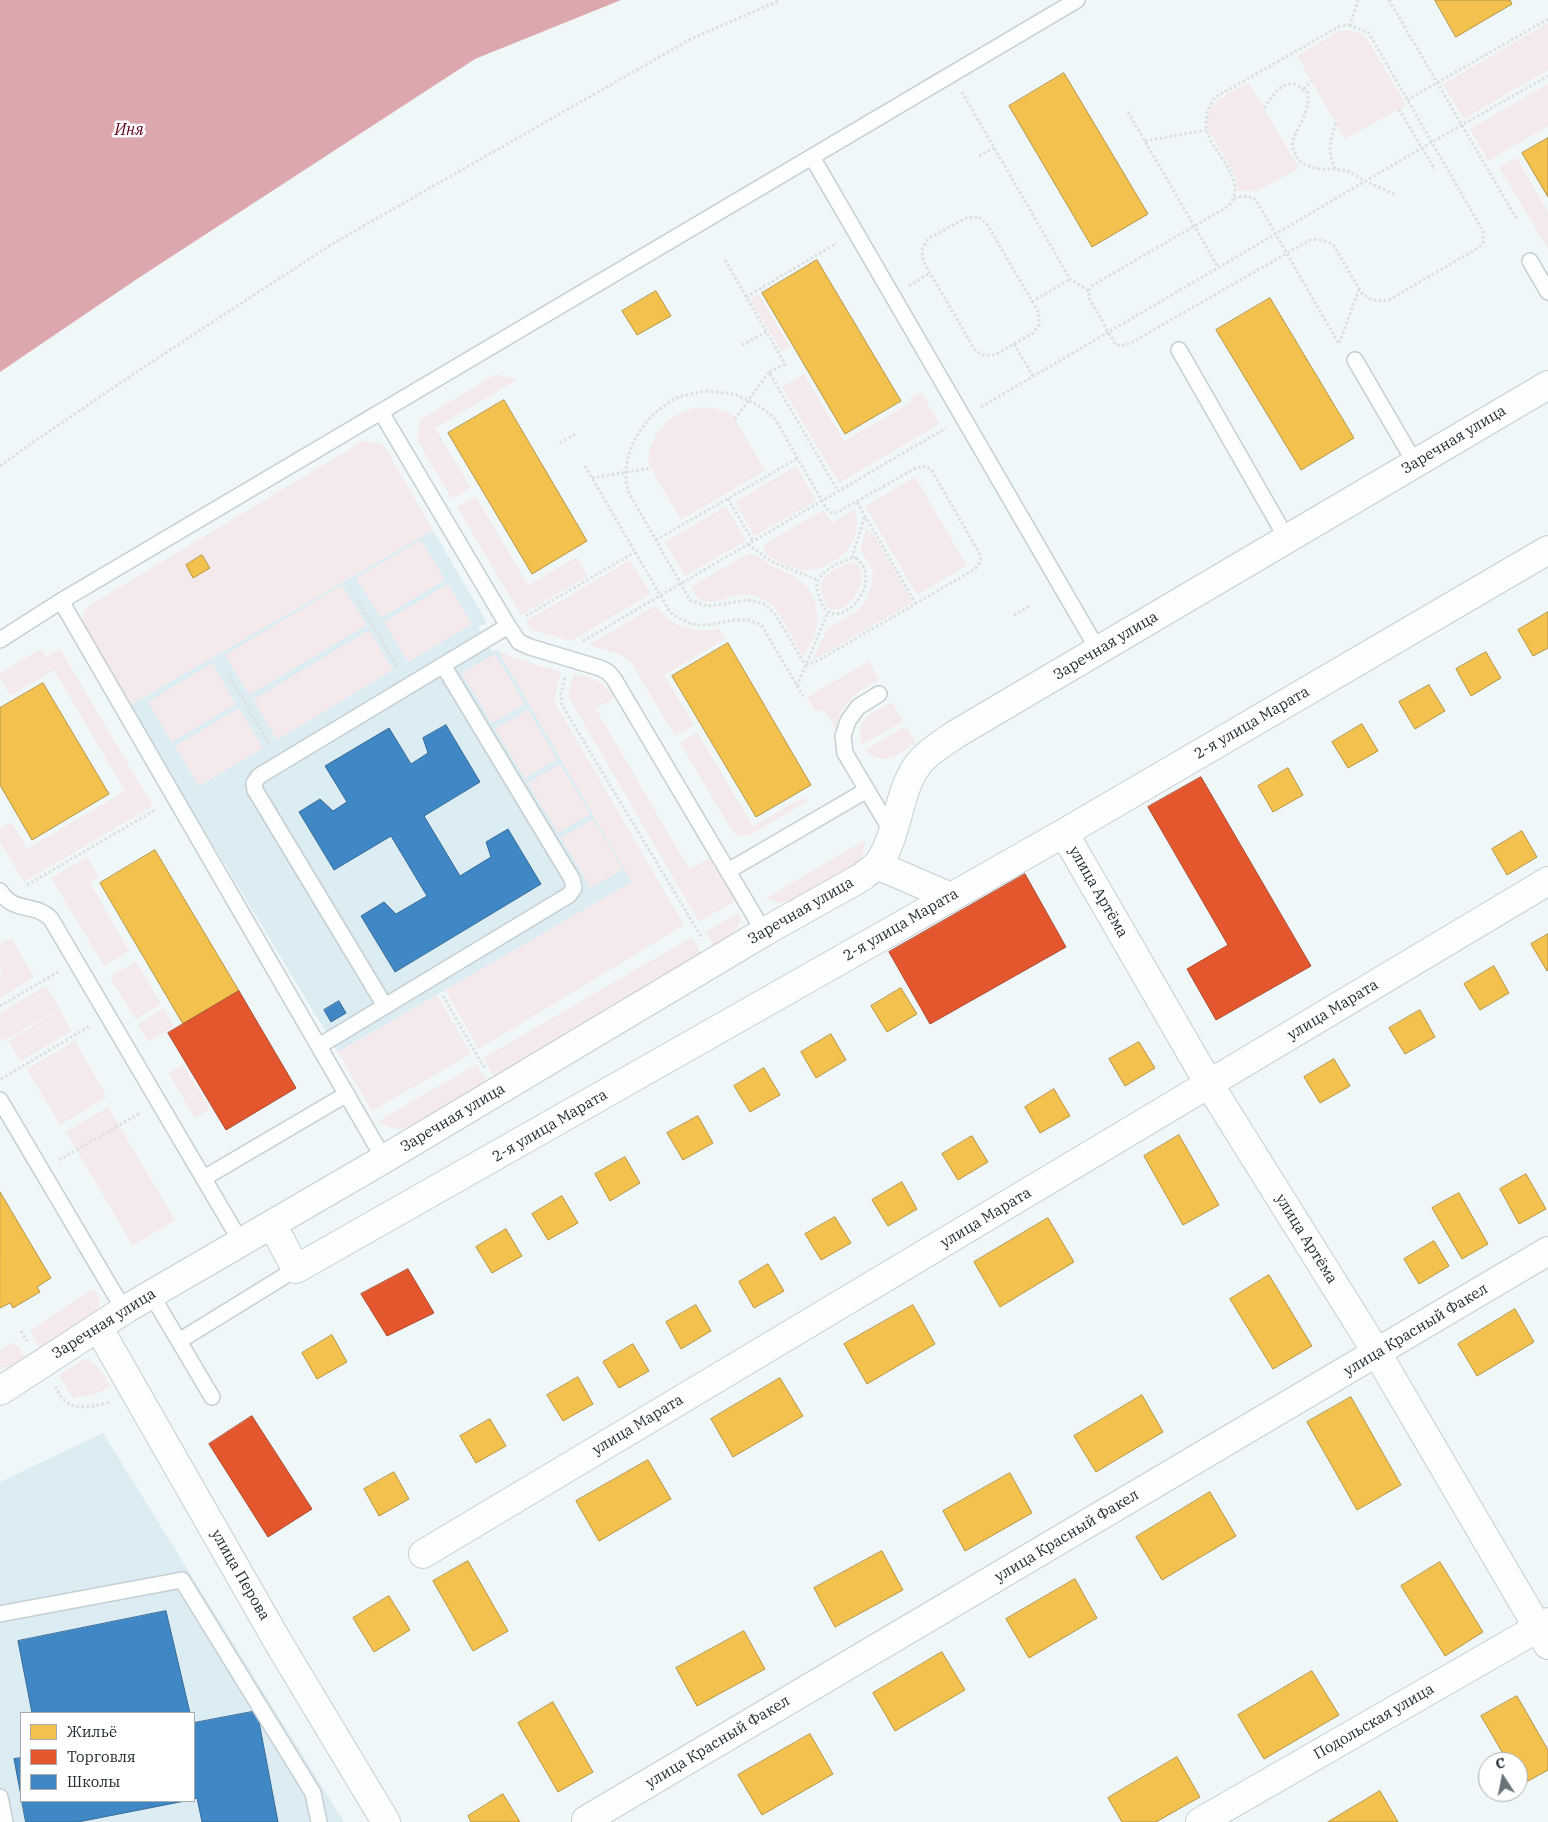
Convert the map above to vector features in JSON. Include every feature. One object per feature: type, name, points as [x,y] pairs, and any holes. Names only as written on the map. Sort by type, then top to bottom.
[{"type":"street","name":"Заречная улица","points":[[0,1391],[124,1310],[384,1159],[715,960],[862,877],[876,865],[892,834],[905,792],[916,768],[932,752],[956,734],[1548,385]]},
{"type":"street","name":"2-я улица Марата","points":[[296,1269],[1064,833],[1548,550]]},
{"type":"street","name":"улица Артёма","points":[[1064,833],[1209,1084],[1377,1353],[1545,1632]]},
{"type":"street","points":[[876,865],[951,896]]},
{"type":"street","name":"улица Марата","points":[[423,1554],[1548,881]]},
{"type":"street","points":[[272,1224],[296,1269]]},
{"type":"street","name":"улица Красный Факел","points":[[586,1820],[1548,1251]]},
{"type":"street","name":"улица Перова","points":[[98,1327],[278,1642],[386,1822]]},
{"type":"street","name":"Подольская улица","points":[[1200,1822],[1545,1632]]},
{"type":"lane","points":[[0,640],[61,601],[1077,0]]},
{"type":"lane","points":[[812,157],[1098,650]]},
{"type":"lane","points":[[1530,261],[1548,292]]},
{"type":"lane","points":[[1179,350],[1286,539]]},
{"type":"lane","points":[[1356,360],[1415,463]]},
{"type":"lane","points":[[381,412],[519,642],[608,672],[614,679],[764,932]]},
{"type":"lane","points":[[61,601],[384,1159]]},
{"type":"lane","points":[[385,1006],[255,790],[254,783],[259,776],[508,626]]},
{"type":"lane","points":[[319,1046],[569,895],[574,888],[572,879],[443,665]]},
{"type":"lane","points":[[879,694],[858,707],[848,721],[844,736],[845,753],[892,834]]},
{"type":"lane","points":[[728,871],[867,790]]},
{"type":"lane","points":[[2,895],[16,905],[46,914],[51,920],[241,1242]]},
{"type":"lane","points":[[204,1178],[347,1094]]},
{"type":"lane","points":[[0,1100],[124,1310]]},
{"type":"lane","points":[[179,1341],[296,1269]]},
{"type":"lane","points":[[151,1294],[212,1397]]},
{"type":"lane","points":[[0,1614],[182,1580],[313,1794],[319,1822]]},
{"type":"lane","points":[[0,1797],[5,1822]]},
{"type":"path","points":[[0,466],[128,378],[332,244],[689,40],[780,0]]},
{"type":"path","points":[[1350,26],[1358,0]]},
{"type":"path","points":[[1389,0],[1516,218]]},
{"type":"path","points":[[1407,100],[1548,19]]},
{"type":"path","points":[[1340,26],[1350,26],[1369,33],[1483,231],[1483,243],[1478,248],[1389,300],[1377,302],[1366,298],[1359,289],[1334,246],[1318,239],[1310,240],[1125,346],[1115,344],[1089,298],[1088,291],[1093,285],[1229,206],[1234,198],[1236,186],[1232,176],[1206,130],[1206,119],[1214,98],[1340,26]]},
{"type":"path","points":[[952,74],[1070,280],[1088,291]]},
{"type":"path","points":[[974,411],[1365,181],[1548,76]]},
{"type":"path","points":[[1304,89],[1312,81]]},
{"type":"path","points":[[1264,108],[1280,87],[1292,83],[1304,89],[1308,93],[1308,104],[1294,137],[1292,146],[1295,158],[1302,164],[1317,169],[1348,171],[1394,194]]},
{"type":"path","points":[[1399,109],[1435,170]]},
{"type":"path","points":[[1128,112],[1218,267]]},
{"type":"path","points":[[1335,169],[1329,153],[1336,123]]},
{"type":"path","points":[[1145,141],[1206,130]]},
{"type":"path","points":[[979,156],[994,148]]},
{"type":"path","points":[[1234,198],[1244,196],[1256,200],[1339,344],[1359,289]]},
{"type":"path","points":[[979,217],[987,224],[1032,302],[1039,313],[1039,325],[1033,333],[996,355],[983,355],[975,350],[923,261],[922,250],[928,239],[966,218],[979,217]]},
{"type":"path","points":[[746,297],[838,243]]},
{"type":"path","points":[[725,260],[785,364],[769,372],[735,419]]},
{"type":"path","points":[[1032,302],[1070,280]]},
{"type":"path","points":[[742,345],[766,332]]},
{"type":"path","points":[[1014,344],[1033,376]]},
{"type":"path","points":[[769,372],[838,491]]},
{"type":"path","points":[[706,391],[734,394],[758,405],[775,419],[828,511],[832,513],[838,512],[857,502],[916,468],[926,466],[932,471],[981,556],[980,564],[976,569],[814,663],[806,664],[775,614],[764,604],[748,600],[708,606],[690,600],[629,493],[626,472],[632,444],[659,408],[680,397],[706,391]]},
{"type":"path","points":[[582,642],[946,428]]},
{"type":"path","points":[[560,443],[577,433]]},
{"type":"path","points":[[656,540],[798,458]]},
{"type":"path","points":[[585,466],[670,612],[681,620],[697,625],[753,620],[762,626],[802,696]]},
{"type":"path","points":[[592,478],[651,468]]},
{"type":"path","points":[[728,499],[753,541]]},
{"type":"path","points":[[857,502],[916,604]]},
{"type":"path","points":[[852,558],[865,516]]},
{"type":"path","points":[[748,544],[772,562],[818,580]]},
{"type":"path","points":[[508,626],[635,552]]},
{"type":"path","points":[[852,558],[856,558],[863,564],[866,572],[865,586],[859,598],[850,609],[840,614],[832,614],[824,610],[816,589],[818,580],[825,572],[852,558]]},
{"type":"path","points":[[357,599],[409,686]]},
{"type":"path","points":[[1014,616],[1030,606]]},
{"type":"path","points":[[797,686],[828,612]]},
{"type":"path","points":[[567,673],[561,693],[562,705],[715,960]]},
{"type":"path","points":[[229,676],[281,763]]},
{"type":"path","points":[[2,895],[175,798]]},
{"type":"path","points":[[0,1006],[76,962]]},
{"type":"path","points":[[441,993],[498,1091]]},
{"type":"path","points":[[0,1079],[108,1016]]},
{"type":"path","points":[[41,1171],[158,1102]]},
{"type":"path","points":[[50,1380],[66,1402],[75,1406],[108,1403],[115,1398]]},
{"type":"shaded area","points":[[1548,23],[1548,70],[1464,119],[1443,84]]},
{"type":"shaded area","points":[[1339,31],[1357,32],[1368,40],[1406,105],[1345,139],[1297,56]]},
{"type":"shaded area","points":[[1249,83],[1299,168],[1256,192],[1251,190],[1237,191],[1236,177],[1208,129],[1207,120],[1209,112],[1219,100]]},
{"type":"shaded area","points":[[1548,84],[1548,126],[1488,161],[1470,129]]},
{"type":"shaded area","points":[[1516,157],[1548,212],[1548,249],[1499,167]]},
{"type":"shaded area","points":[[759,294],[790,347],[782,352],[750,300]]},
{"type":"shaded area","points":[[496,374],[517,380],[435,428],[471,488],[452,499],[417,440],[421,419]]},
{"type":"shaded area","points":[[804,374],[844,441],[910,403],[909,399],[921,392],[940,424],[839,483],[782,387]]},
{"type":"shaded area","points":[[704,407],[732,414],[765,471],[681,520],[648,463],[650,448],[656,435],[676,415],[690,409]]},
{"type":"shaded area","points":[[363,441],[381,443],[386,449],[433,530],[130,705],[83,624],[84,611],[90,605]]},
{"type":"shaded area","points":[[796,466],[816,501],[754,536],[735,502]]},
{"type":"shaded area","points":[[915,477],[967,566],[917,595],[865,506]]},
{"type":"shaded area","points":[[476,497],[528,585],[577,557],[588,576],[521,615],[457,507]]},
{"type":"shaded area","points":[[726,506],[746,541],[685,576],[665,542]]},
{"type":"shaded area","points":[[856,509],[857,529],[854,540],[845,553],[824,567],[808,570],[798,569],[774,559],[767,555],[764,550],[764,546],[769,541],[824,510],[832,523]]},
{"type":"shaded area","points":[[866,529],[873,534],[913,602],[812,661],[828,628],[856,612],[865,602],[870,590],[873,578],[872,569],[861,551]]},
{"type":"shaded area","points":[[433,530],[487,623],[478,627],[485,640],[492,651],[498,650],[632,882],[338,1052],[206,833],[203,832],[130,705]]},
{"type":"shaded area","points":[[421,540],[445,580],[381,618],[356,578]]},
{"type":"shaded area","points":[[751,554],[798,579],[806,586],[814,598],[817,627],[803,658],[780,615],[768,602],[748,594],[739,594],[714,602],[702,601],[695,595],[691,587],[745,555]]},
{"type":"shaded area","points":[[630,560],[651,594],[571,641],[531,630],[526,621]]},
{"type":"shaded area","points":[[855,562],[861,571],[862,581],[858,591],[844,607],[836,610],[829,608],[822,593],[822,581],[837,568]]},
{"type":"shaded area","points":[[448,584],[472,624],[408,662],[384,622]]},
{"type":"shaded area","points":[[342,585],[367,625],[249,695],[225,655]]},
{"type":"shaded area","points":[[655,606],[676,624],[691,629],[719,629],[725,639],[664,675],[694,725],[675,736],[631,662],[620,654],[588,645]]},
{"type":"shaded area","points":[[369,630],[393,670],[277,740],[253,700]]},
{"type":"shaded area","points":[[41,649],[46,657],[60,649],[153,806],[24,882],[0,842],[0,828],[11,822],[27,849],[125,791],[54,670],[10,696],[0,678],[0,673]]},
{"type":"shaded area","points":[[498,650],[514,658],[561,672],[554,701],[684,925],[479,1049],[445,990],[632,882]]},
{"type":"shaded area","points":[[495,654],[525,704],[492,723],[462,673]]},
{"type":"shaded area","points":[[869,661],[879,680],[850,699],[841,712],[836,730],[823,709],[816,712],[807,697]]},
{"type":"shaded area","points":[[212,663],[236,704],[172,742],[148,702]]},
{"type":"shaded area","points":[[574,674],[587,677],[602,684],[614,698],[596,709],[689,869],[710,858],[735,901],[699,922],[568,696]]},
{"type":"shaded area","points":[[892,702],[903,721],[862,745],[861,728],[866,717]]},
{"type":"shaded area","points":[[239,708],[263,748],[199,786],[175,746]]},
{"type":"shaded area","points":[[528,710],[557,759],[525,778],[495,729]]},
{"type":"shaded area","points":[[906,726],[916,743],[897,755],[885,759],[878,758],[865,750]]},
{"type":"shaded area","points":[[697,732],[753,826],[804,797],[807,802],[751,834],[742,836],[735,833],[680,743]]},
{"type":"shaded area","points":[[560,764],[590,814],[558,833],[528,783]]},
{"type":"shaded area","points":[[593,819],[623,869],[591,888],[561,838]]},
{"type":"shaded area","points":[[865,840],[863,854],[855,864],[790,901],[780,903],[766,898]]},
{"type":"shaded area","points":[[87,857],[99,877],[90,883],[129,951],[104,966],[51,878]]},
{"type":"shaded area","points":[[739,913],[741,918],[734,932],[714,946],[705,932]]},
{"type":"shaded area","points":[[692,937],[702,955],[495,1079],[483,1058]]},
{"type":"shaded area","points":[[11,938],[34,977],[0,998],[0,974],[3,972],[0,967],[0,944]]},
{"type":"shaded area","points":[[136,961],[161,1004],[135,1019],[110,977]]},
{"type":"shaded area","points":[[46,986],[60,1009],[2,1042],[0,1038],[0,1013]]},
{"type":"shaded area","points":[[437,995],[471,1054],[372,1111],[338,1052]]},
{"type":"shaded area","points":[[164,1008],[174,1027],[148,1042],[138,1024]]},
{"type":"shaded area","points":[[60,1010],[72,1031],[21,1061],[8,1041]]},
{"type":"shaded area","points":[[75,1041],[107,1097],[60,1125],[27,1069]]},
{"type":"shaded area","points":[[183,1064],[210,1109],[195,1118],[168,1073]]},
{"type":"shaded area","points":[[477,1064],[488,1083],[444,1110],[419,1123],[400,1129],[378,1121]]},
{"type":"shaded area","points":[[108,1107],[175,1220],[133,1246],[66,1132]]},
{"type":"shaded area","points":[[94,1288],[100,1300],[97,1312],[41,1351],[30,1331]]},
{"type":"shaded area","points":[[15,1343],[26,1359],[14,1366],[0,1367],[0,1351]]},
{"type":"shaded area","points":[[84,1359],[97,1366],[111,1386],[98,1393],[73,1399],[59,1375]]},
{"type":"shaded area","points":[[103,1433],[344,1822],[0,1822],[0,1482]]},
{"type":"water","name":"Иня","points":[[0,0],[621,0],[475,59],[137,279],[0,372]]},
{"type":"building: Жильё","points":[[1435,0],[1510,0],[1512,4],[1456,37]]},
{"type":"building: Жильё","points":[[1064,73],[1148,214],[1092,247],[1009,106]]},
{"type":"building: Жильё","points":[[1548,138],[1548,197],[1522,153]]},
{"type":"building: Жильё","points":[[817,260],[901,401],[845,434],[762,293]]},
{"type":"building: Жильё","points":[[656,291],[671,316],[637,335],[622,311]]},
{"type":"building: Жильё","points":[[1270,298],[1354,438],[1301,470],[1216,330]]},
{"type":"building: Жильё","points":[[504,400],[587,541],[532,574],[448,433]]},
{"type":"building: Жильё","points":[[202,555],[210,568],[193,578],[186,565]]},
{"type":"building: Жильё","points":[[1548,612],[1548,648],[1533,656],[1518,630]]},
{"type":"building: Жильё","points":[[728,643],[811,785],[756,817],[672,676]]},
{"type":"building: Жильё","points":[[1486,652],[1501,678],[1471,696],[1456,669]]},
{"type":"building: Жильё","points":[[43,683],[109,794],[32,840],[0,785],[0,708]]},
{"type":"building: Жильё","points":[[1429,685],[1445,711],[1415,729],[1399,702]]},
{"type":"building: Жильё","points":[[1362,724],[1378,751],[1348,768],[1332,742]]},
{"type":"building: Жильё","points":[[1288,768],[1303,795],[1273,812],[1258,786]]},
{"type":"building: Жильё","points":[[1522,831],[1537,857],[1507,875],[1492,849]]},
{"type":"building: Жильё","points":[[155,850],[239,991],[183,1024],[100,883]]},
{"type":"building: Жильё","points":[[1548,934],[1548,970],[1547,971],[1531,944]]},
{"type":"building: Жильё","points":[[1494,966],[1509,993],[1480,1010],[1464,984]]},
{"type":"building: Жильё","points":[[901,988],[917,1014],[887,1032],[871,1006]]},
{"type":"building: Жильё","points":[[1420,1010],[1435,1037],[1405,1054],[1389,1028]]},
{"type":"building: Жильё","points":[[831,1034],[846,1060],[816,1078],[801,1052]]},
{"type":"building: Жильё","points":[[1139,1042],[1155,1068],[1125,1086],[1109,1059]]},
{"type":"building: Жильё","points":[[1334,1059],[1350,1086],[1320,1103],[1304,1077]]},
{"type":"building: Жильё","points":[[764,1068],[780,1095],[750,1112],[734,1086]]},
{"type":"building: Жильё","points":[[1054,1089],[1070,1116],[1040,1133],[1025,1107]]},
{"type":"building: Жильё","points":[[698,1116],[713,1143],[683,1160],[667,1133]]},
{"type":"building: Жильё","points":[[1179,1135],[1219,1205],[1183,1225],[1144,1156]]},
{"type":"building: Жильё","points":[[972,1136],[988,1162],[958,1180],[942,1154]]},
{"type":"building: Жильё","points":[[625,1157],[640,1183],[610,1201],[595,1174]]},
{"type":"building: Жильё","points":[[1526,1174],[1546,1209],[1519,1224],[1500,1189]]},
{"type":"building: Жильё","points":[[902,1182],[917,1209],[888,1226],[872,1200]]},
{"type":"building: Жильё","points":[[0,1192],[51,1278],[37,1287],[40,1292],[13,1308],[10,1303],[0,1308]]},
{"type":"building: Жильё","points":[[1459,1193],[1488,1244],[1462,1259],[1432,1208]]},
{"type":"building: Жильё","points":[[562,1196],[578,1223],[548,1240],[532,1214]]},
{"type":"building: Жильё","points":[[835,1217],[851,1243],[821,1260],[805,1234]]},
{"type":"building: Жильё","points":[[1048,1218],[1074,1262],[1000,1307],[974,1262]]},
{"type":"building: Жильё","points":[[506,1229],[522,1256],[492,1273],[476,1247]]},
{"type":"building: Жильё","points":[[1434,1241],[1449,1266],[1419,1284],[1404,1259]]},
{"type":"building: Жильё","points":[[768,1264],[784,1291],[754,1308],[739,1282]]},
{"type":"building: Жильё","points":[[1269,1275],[1312,1346],[1273,1369],[1230,1299]]},
{"type":"building: Жильё","points":[[696,1305],[711,1331],[681,1349],[666,1322]]},
{"type":"building: Жильё","points":[[913,1305],[935,1344],[867,1384],[844,1344]]},
{"type":"building: Жильё","points":[[1515,1309],[1534,1342],[1477,1376],[1458,1344]]},
{"type":"building: Жильё","points":[[332,1335],[347,1362],[317,1379],[302,1353]]},
{"type":"building: Жильё","points":[[633,1344],[649,1371],[619,1388],[603,1362]]},
{"type":"building: Жильё","points":[[578,1377],[593,1404],[563,1421],[547,1395]]},
{"type":"building: Жильё","points":[[780,1378],[803,1416],[733,1457],[711,1419]]},
{"type":"building: Жильё","points":[[1142,1395],[1163,1432],[1096,1472],[1074,1436]]},
{"type":"building: Жильё","points":[[1351,1397],[1401,1485],[1357,1510],[1307,1422]]},
{"type":"building: Жильё","points":[[490,1419],[506,1446],[476,1463],[460,1436]]},
{"type":"building: Жильё","points":[[648,1460],[671,1499],[599,1541],[576,1501]]},
{"type":"building: Жильё","points":[[394,1472],[409,1499],[379,1516],[364,1489]]},
{"type":"building: Жильё","points":[[1010,1473],[1032,1513],[965,1551],[943,1511]]},
{"type":"building: Жильё","points":[[1210,1492],[1236,1536],[1162,1580],[1136,1537]]},
{"type":"building: Жильё","points":[[882,1551],[903,1590],[835,1627],[814,1588]]},
{"type":"building: Жильё","points":[[468,1561],[508,1631],[473,1651],[433,1581]]},
{"type":"building: Жильё","points":[[1440,1562],[1483,1632],[1445,1656],[1401,1586]]},
{"type":"building: Жильё","points":[[1075,1579],[1097,1618],[1029,1658],[1006,1619]]},
{"type":"building: Жильё","points":[[389,1596],[410,1630],[374,1652],[353,1618]]},
{"type":"building: Жильё","points":[[744,1631],[765,1669],[697,1706],[676,1668]]},
{"type":"building: Жильё","points":[[942,1652],[965,1690],[895,1731],[873,1693]]},
{"type":"building: Жильё","points":[[1312,1671],[1339,1715],[1264,1759],[1238,1715]]},
{"type":"building: Жильё","points":[[1517,1696],[1548,1750],[1548,1770],[1528,1781],[1528,1752],[1502,1752],[1481,1716]]},
{"type":"building: Жильё","points":[[553,1702],[593,1772],[558,1792],[518,1723]]},
{"type":"building: Жильё","points":[[810,1734],[833,1774],[762,1815],[738,1775]]},
{"type":"building: Жильё","points":[[1177,1757],[1200,1797],[1156,1822],[1122,1822],[1108,1798]]},
{"type":"building: Жильё","points":[[1380,1791],[1398,1822],[1328,1822]]},
{"type":"building: Жильё","points":[[503,1794],[520,1822],[471,1822],[468,1816]]},
{"type":"building: Торговля","points":[[1201,777],[1311,966],[1216,1020],[1187,969],[1228,945],[1148,807]]},
{"type":"building: Торговля","points":[[1025,874],[1066,947],[930,1024],[889,952]]},
{"type":"building: Торговля","points":[[239,991],[296,1088],[226,1130],[168,1033]]},
{"type":"building: Торговля","points":[[408,1269],[434,1313],[387,1336],[361,1294]]},
{"type":"building: Торговля","points":[[252,1416],[312,1509],[268,1537],[209,1444]]},
{"type":"building: Школы","points":[[446,725],[480,782],[424,816],[460,876],[491,857],[486,842],[508,829],[541,884],[395,972],[361,916],[384,902],[396,914],[427,896],[391,836],[334,870],[299,812],[320,799],[333,811],[347,802],[325,766],[389,728],[411,764],[428,753],[423,738]]},
{"type":"building: Школы","points":[[339,1001],[346,1013],[331,1022],[324,1010]]},
{"type":"building: Школы","points":[[166,1611],[190,1712],[32,1712],[18,1641]]},
{"type":"building: Школы","points":[[257,1711],[278,1822],[202,1822],[197,1798],[195,1799],[195,1723]]},
{"type":"building: Школы","points":[[20,1758],[20,1791],[14,1759]]},
{"type":"building: Школы","points":[[22,1802],[180,1802],[78,1822],[26,1822]]}]
